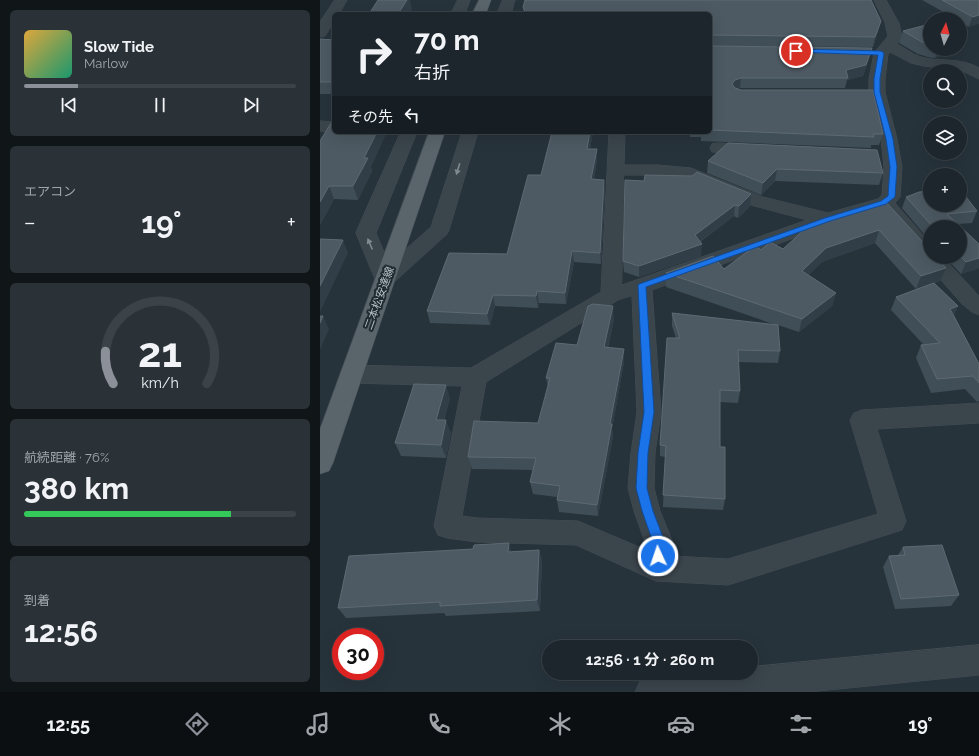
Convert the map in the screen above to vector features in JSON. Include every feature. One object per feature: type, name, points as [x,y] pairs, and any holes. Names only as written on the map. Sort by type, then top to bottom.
[{"type":"main road","points":[[481,12],[485,0]]},
{"type":"main road","name":"二本松安達線","points":[[320,463],[436,134]]},
{"type":"street","points":[[334,12],[341,0]]},
{"type":"street","points":[[459,12],[464,0]]},
{"type":"street","points":[[505,12],[509,0]]},
{"type":"street","points":[[879,50],[894,40],[895,32],[880,0]]},
{"type":"street","points":[[320,34],[332,15]]},
{"type":"street","points":[[879,50],[931,64],[959,65],[978,73]]},
{"type":"street","points":[[351,374],[475,376],[611,295],[642,286],[828,219],[884,203],[891,197],[893,167],[885,155],[889,139],[870,95],[877,79],[879,50]]},
{"type":"street","points":[[320,126],[332,127]]},
{"type":"street","points":[[408,134],[366,233],[386,279],[440,230],[469,134]]},
{"type":"street","points":[[611,295],[617,134]]},
{"type":"street","points":[[718,148],[772,150]]},
{"type":"street","points":[[615,170],[658,170],[691,173],[757,201],[828,219]]},
{"type":"street","points":[[884,203],[923,247]]},
{"type":"street","points":[[938,264],[969,299],[979,307]]},
{"type":"street","points":[[642,286],[649,412],[643,453],[642,488],[647,511],[660,545],[656,568]]},
{"type":"street","points":[[475,376],[447,526],[477,530],[578,533],[656,568],[728,572],[893,521],[862,420],[979,413]]},
{"type":"street","points":[[651,692],[979,660]]},
{"type":"building","points":[[378,0],[407,0],[399,12],[370,12]]},
{"type":"building","points":[[525,0],[871,0],[881,21],[875,37],[712,35],[712,12],[525,12],[523,7]]},
{"type":"building","points":[[942,0],[979,0],[979,15],[973,17],[967,14],[967,12],[964,12]]},
{"type":"building","points":[[923,26],[923,42],[922,42],[903,31]]},
{"type":"building","points":[[320,39],[332,40],[332,82],[320,82]]},
{"type":"building","points":[[712,46],[872,48],[866,65],[846,70],[848,78],[741,78],[735,80],[732,84],[735,88],[741,90],[873,90],[883,134],[873,134],[874,137],[712,130]]},
{"type":"building","points":[[332,121],[332,134],[376,134],[364,158],[368,158],[353,186],[329,186],[320,202],[320,141]]},
{"type":"building","points":[[551,134],[590,134],[587,149],[597,149],[591,179],[604,180],[600,253],[572,251],[565,293],[537,291],[536,296],[493,295],[487,314],[427,311],[449,253],[507,254],[528,175],[541,175]]},
{"type":"building","points":[[728,143],[877,150],[883,173],[777,169],[763,183],[708,161]]},
{"type":"building","points":[[697,172],[751,194],[739,206],[735,205],[695,235],[702,244],[639,266],[623,261],[625,180],[644,181],[645,175],[692,176]]},
{"type":"building","points":[[923,192],[923,212],[967,212],[947,214],[953,220],[927,220],[906,197]]},
{"type":"building","points":[[967,198],[977,211],[967,212]]},
{"type":"building","points":[[886,202],[923,242],[923,264],[942,264],[946,268],[921,276],[879,230],[826,248],[802,271],[836,293],[802,319],[666,273],[713,256],[724,269],[755,246],[761,250],[770,242],[783,249],[806,228]]},
{"type":"building","points":[[967,233],[979,244],[979,258],[967,262]]},
{"type":"building","points":[[320,239],[343,240],[320,286]]},
{"type":"building","points":[[934,283],[958,306],[950,309],[979,364],[979,383],[973,376],[937,379],[921,345],[940,343],[896,297]]},
{"type":"building","points":[[593,304],[613,306],[604,347],[624,349],[597,505],[557,500],[560,486],[530,482],[536,458],[468,457],[474,421],[538,423],[550,378],[546,378],[556,343],[577,345],[588,306]]},
{"type":"building","points":[[672,313],[778,325],[780,351],[738,350],[740,391],[720,390],[720,447],[725,447],[725,499],[663,495],[666,446],[660,445],[667,338],[680,338]]},
{"type":"building","points":[[320,316],[323,316],[320,323]]},
{"type":"building","points":[[414,384],[446,385],[436,420],[446,420],[441,445],[395,443]]},
{"type":"building","points":[[509,543],[508,552],[539,550],[537,600],[440,606],[440,602],[338,608],[349,556],[473,549],[474,545]]},
{"type":"building","points":[[942,545],[959,595],[901,599],[889,556],[905,555],[903,547]]},
{"type":"route","points":[[658,556],[660,545],[647,511],[642,488],[643,453],[649,412],[642,286],[828,219],[884,203],[891,197],[893,167],[889,139],[877,92],[877,79],[881,53],[796,51]]}]
